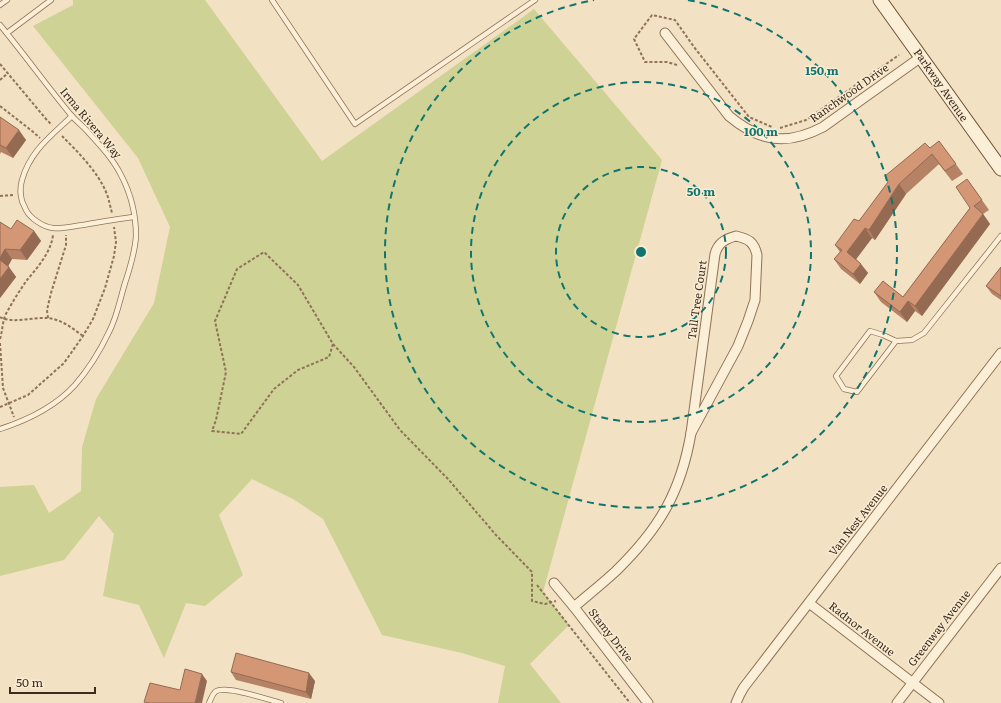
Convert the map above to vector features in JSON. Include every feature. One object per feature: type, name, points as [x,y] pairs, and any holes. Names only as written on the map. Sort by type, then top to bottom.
[{"type":"main road","name":"Parkway Avenue","points":[[880,0],[1000,165]]},
{"type":"street","name":"Ranchwood Drive","points":[[665,33],[730,116],[740,125],[752,132],[766,137],[782,139],[798,137],[823,127],[921,56]]},
{"type":"street","name":"Tall Tree Court","points":[[574,607],[616,571],[634,552],[654,528],[664,513],[675,491],[683,471],[688,451],[717,249],[721,242],[728,238],[736,236],[744,238],[750,241],[758,255],[755,300],[738,346],[691,433]]},
{"type":"street","name":"Van Nest Avenue","points":[[736,703],[744,687],[1001,352]]},
{"type":"street","name":"Greenway Avenue","points":[[896,703],[1001,568]]},
{"type":"street","name":"Stamy Drive","points":[[554,583],[648,703]]},
{"type":"street","name":"Radnor Avenue","points":[[809,603],[939,703]]},
{"type":"lane","points":[[0,5],[7,0]]},
{"type":"lane","points":[[6,33],[51,0]]},
{"type":"lane","points":[[272,0],[355,124],[535,0]]},
{"type":"lane","name":"Irma Rivera Way","points":[[0,25],[72,116],[88,132],[121,174],[132,206],[136,237],[132,263],[110,331],[87,370],[58,400],[37,413],[17,423],[0,429]]},
{"type":"lane","points":[[72,116],[44,142],[34,154],[24,173],[20,189],[22,201],[27,213],[38,222],[50,228],[61,229],[134,217]]},
{"type":"lane","points":[[896,341],[857,392],[844,389],[836,376],[870,331],[896,341],[912,340],[924,333],[1001,236]]},
{"type":"lane","points":[[209,703],[215,691],[220,689],[229,689],[281,703]]},
{"type":"path","points":[[680,66],[668,62],[645,62],[634,39],[652,15],[675,20],[694,47],[749,117],[778,129],[806,120],[899,55]]},
{"type":"path","points":[[0,64],[46,119],[99,178],[106,191],[114,220],[116,242],[114,256],[105,288],[93,319],[83,336],[64,363],[28,394],[0,407]]},
{"type":"path","points":[[0,80],[8,73]]},
{"type":"path","points":[[0,106],[44,142]]},
{"type":"path","points":[[0,196],[21,194]]},
{"type":"path","points":[[0,339],[6,313],[26,282],[38,268],[48,251],[52,241],[54,228]]},
{"type":"path","points":[[48,318],[48,304],[66,245],[66,228]]},
{"type":"path","points":[[333,344],[329,357],[298,370],[274,389],[241,434],[212,431],[216,420],[226,372],[215,321],[237,269],[264,252],[298,285],[333,344],[354,367],[400,430],[448,479],[496,535],[532,572],[532,600],[545,604],[567,598]]},
{"type":"path","points":[[0,317],[4,319],[48,318],[65,323],[83,336]]},
{"type":"path","points":[[0,343],[3,388],[17,423]]},
{"type":"path","points":[[538,585],[630,703]]},
{"type":"green space","points":[[73,0],[205,0],[322,161],[534,9],[662,160],[543,592],[569,625],[530,664],[561,703],[498,703],[505,666],[462,653],[382,635],[323,519],[293,499],[252,479],[219,515],[243,575],[205,606],[186,603],[164,658],[139,605],[103,596],[114,534],[99,516],[64,560],[0,576],[0,487],[34,485],[49,513],[81,491],[82,447],[96,399],[154,303],[170,227],[138,158],[33,26],[73,5]]},
{"type":"building","points":[[0,117],[19,130],[6,148],[0,145]]},
{"type":"building","points":[[939,141],[956,164],[945,171],[932,154],[899,184],[869,230],[865,228],[847,252],[861,264],[853,274],[834,259],[842,250],[835,245],[854,219],[859,221],[888,182],[885,176],[925,143],[930,148]]},
{"type":"building","points":[[967,179],[982,200],[974,206],[983,214],[915,306],[908,301],[900,312],[874,292],[883,281],[903,297],[970,208],[956,187]]},
{"type":"building","points":[[17,220],[34,231],[20,250],[5,249],[0,258],[0,222],[11,229]]},
{"type":"building","points":[[0,260],[9,267],[0,279]]},
{"type":"building","points":[[1001,267],[1001,296],[986,286]]},
{"type":"building","points":[[236,653],[309,673],[306,692],[231,672]]},
{"type":"building","points":[[185,669],[202,674],[195,703],[144,702],[150,683],[180,690]]}]
